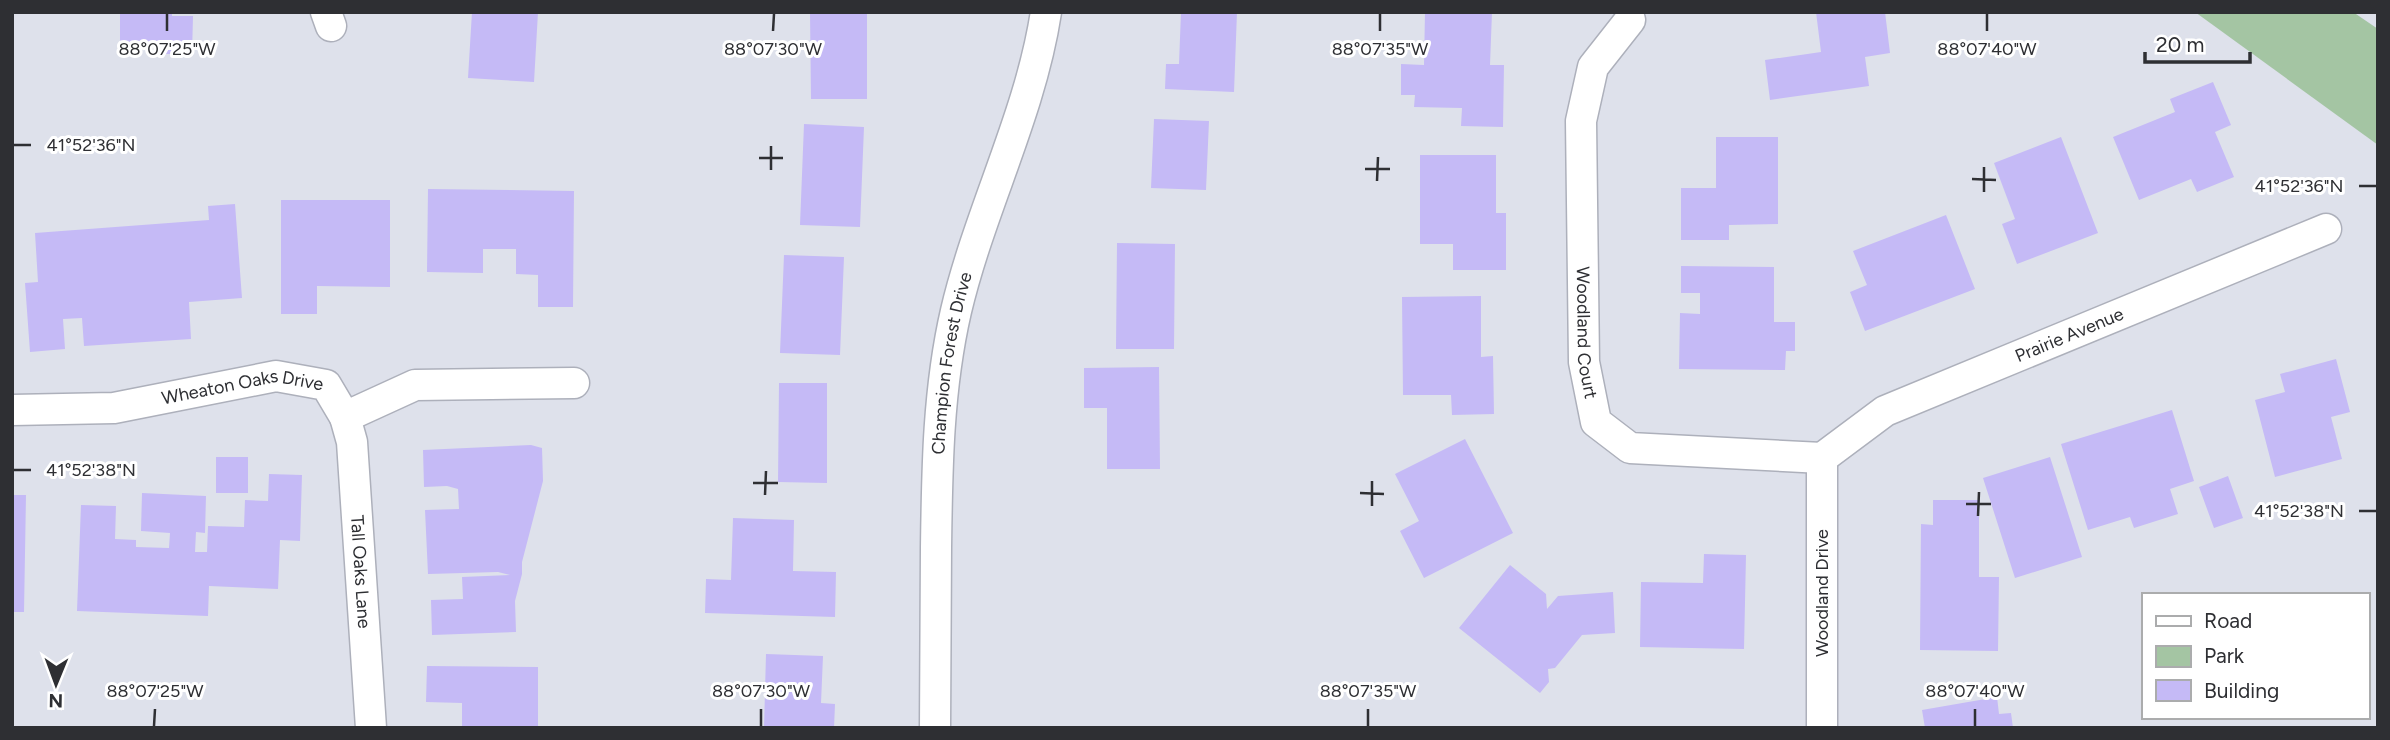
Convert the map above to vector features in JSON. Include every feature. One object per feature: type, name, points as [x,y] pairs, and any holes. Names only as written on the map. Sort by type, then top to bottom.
[{"type":"street","name":"Champion Forest Drive","points":[[935,728],[937,453],[944,379],[956,311],[977,236],[1029,93],[1046,12]]},
{"type":"street","name":"Woodland Court","points":[[1630,20],[1593,67],[1581,121],[1584,362],[1595,422],[1630,448],[1822,458]]},
{"type":"street","name":"Prairie Avenue","points":[[1822,458],[1885,411],[2326,229]]},
{"type":"street","name":"Wheaton Oaks Drive","points":[[12,410],[114,408],[276,376],[326,385],[345,418]]},
{"type":"street","points":[[345,418],[415,385],[574,383]]},
{"type":"street","name":"Tall Oaks Lane","points":[[345,418],[352,442],[371,728]]},
{"type":"street","name":"Woodland Drive","points":[[1822,458],[1822,728]]},
{"type":"green space","points":[[2195,12],[2353,12],[2378,29],[2378,145]]},
{"type":"building","points":[[120,12],[172,12],[172,16],[193,16],[192,54],[162,54],[162,43],[120,43]]},
{"type":"building","points":[[472,12],[538,12],[534,82],[468,78]]},
{"type":"building","points":[[810,12],[867,12],[867,99],[811,99]]},
{"type":"building","points":[[1181,12],[1237,12],[1234,92],[1165,89],[1166,64],[1179,64]]},
{"type":"building","points":[[1425,12],[1492,12],[1490,65],[1504,65],[1503,127],[1461,126],[1462,108],[1414,107],[1415,95],[1401,95],[1401,64],[1424,65]]},
{"type":"building","points":[[1816,12],[1885,12],[1890,53],[1865,57],[1869,86],[1770,100],[1765,60],[1821,52]]},
{"type":"building","points":[[2213,82],[2231,125],[2215,132],[2234,177],[2197,192],[2191,179],[2139,200],[2113,137],[2175,112],[2170,99]]},
{"type":"building","points":[[1154,119],[1209,121],[1206,190],[1151,188]]},
{"type":"building","points":[[804,124],[864,127],[860,227],[800,225]]},
{"type":"building","points":[[1716,137],[1778,137],[1778,224],[1729,225],[1729,240],[1681,240],[1681,188],[1716,188]]},
{"type":"building","points":[[2061,137],[2098,233],[2017,264],[2002,224],[2015,219],[1994,163]]},
{"type":"building","points":[[1420,155],[1496,155],[1496,213],[1506,213],[1506,270],[1453,270],[1453,244],[1420,244]]},
{"type":"building","points":[[428,189],[574,191],[573,307],[538,307],[538,275],[516,274],[516,249],[483,249],[483,273],[427,272]]},
{"type":"building","points":[[281,200],[390,200],[390,287],[317,286],[317,314],[281,314]]},
{"type":"building","points":[[235,204],[242,298],[189,302],[191,339],[84,346],[82,318],[63,319],[65,349],[30,352],[25,283],[38,282],[35,233],[209,220],[208,206]]},
{"type":"building","points":[[1946,215],[1975,289],[1865,331],[1850,292],[1867,285],[1853,251]]},
{"type":"building","points":[[1117,243],[1175,244],[1174,349],[1116,349]]},
{"type":"building","points":[[784,255],[844,257],[840,355],[780,353]]},
{"type":"building","points":[[1681,266],[1774,267],[1774,322],[1795,322],[1795,351],[1786,351],[1785,370],[1679,369],[1680,313],[1700,314],[1700,293],[1681,293]]},
{"type":"building","points":[[1481,296],[1481,357],[1493,356],[1494,414],[1452,415],[1451,395],[1403,395],[1402,297]]},
{"type":"building","points":[[2336,359],[2350,412],[2331,417],[2342,459],[2275,477],[2255,400],[2285,392],[2280,374]]},
{"type":"building","points":[[1159,367],[1160,469],[1107,469],[1107,408],[1084,408],[1084,368]]},
{"type":"building","points":[[779,383],[827,383],[827,483],[778,482]]},
{"type":"building","points":[[2172,410],[2194,481],[2170,489],[2178,514],[2134,528],[2130,517],[2088,530],[2061,444]]},
{"type":"building","points":[[1465,439],[1513,533],[1424,578],[1400,531],[1419,521],[1395,474]]},
{"type":"building","points":[[531,445],[542,448],[543,481],[515,601],[516,632],[432,635],[431,600],[463,599],[462,577],[510,575],[498,572],[428,574],[425,510],[459,509],[458,489],[447,486],[424,487],[423,450]]},
{"type":"building","points":[[216,457],[248,457],[248,493],[216,493]]},
{"type":"building","points":[[2050,457],[2082,557],[2015,578],[1983,478]]},
{"type":"building","points":[[269,474],[302,475],[300,541],[280,540],[278,589],[209,586],[208,616],[77,611],[81,505],[116,506],[115,539],[136,540],[136,547],[169,548],[170,533],[141,531],[142,493],[206,496],[205,533],[196,532],[195,552],[207,552],[208,526],[244,527],[245,500],[268,501]]},
{"type":"building","points":[[2228,476],[2243,518],[2214,528],[2199,487]]},
{"type":"building","points":[[12,495],[26,495],[24,612],[12,612]]},
{"type":"building","points":[[1933,500],[1979,500],[1979,577],[1999,577],[1998,651],[1920,650],[1921,524],[1933,525]]},
{"type":"building","points":[[733,518],[794,520],[793,571],[836,572],[835,617],[705,613],[706,579],[731,580]]},
{"type":"building","points":[[1704,554],[1746,555],[1744,649],[1640,647],[1641,582],[1703,583]]},
{"type":"building","points":[[1510,565],[1546,594],[1547,609],[1558,596],[1613,592],[1615,633],[1582,635],[1555,668],[1548,669],[1549,682],[1540,693],[1459,628]]},
{"type":"building","points":[[766,654],[823,656],[821,703],[835,704],[834,728],[764,728]]},
{"type":"building","points":[[427,666],[538,667],[538,728],[462,728],[462,703],[426,702]]},
{"type":"building","points":[[1997,697],[1999,714],[2011,713],[2013,728],[1925,728],[1922,710]]}]
